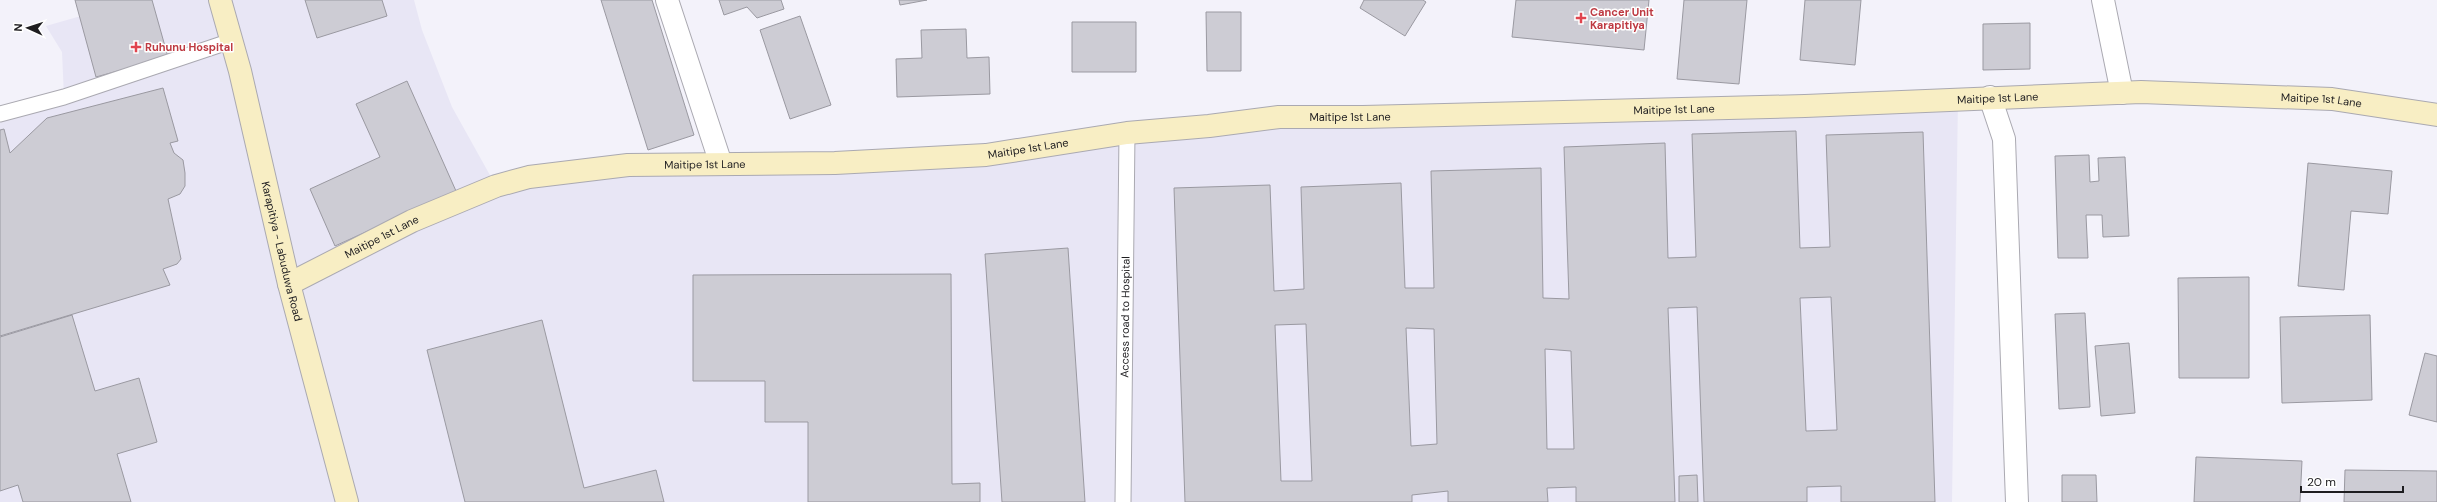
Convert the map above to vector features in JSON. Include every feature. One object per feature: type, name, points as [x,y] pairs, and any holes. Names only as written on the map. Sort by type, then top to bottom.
[{"type":"street","name":"Karapitiya - Labuduwa Road","points":[[220,0],[288,284],[347,502]]},
{"type":"street","points":[[667,0],[721,164]]},
{"type":"street","points":[[2103,0],[2122,93]]},
{"type":"street","name":"Maitipe 1st Lane","points":[[288,284],[412,221],[496,186],[529,176],[628,165],[835,163],[986,155],[1127,133],[1209,126],[1279,117],[1363,117],[1805,106],[1990,97],[2122,93],[2332,99],[2437,115]]},
{"type":"street","points":[[1990,97],[2004,139],[2017,502]]},
{"type":"lane","points":[[0,114],[64,97],[231,41]]},
{"type":"lane","name":"Access road to Hospital","points":[[1123,502],[1127,133]]},
{"type":"shaded area","points":[[137,0],[414,0],[422,30],[452,107],[496,186],[529,177],[835,163],[1127,133],[1958,98],[1952,502],[0,502],[0,114],[64,97],[62,52],[46,26]]},
{"type":"building","points":[[75,0],[152,0],[168,57],[96,77]]},
{"type":"building","points":[[305,0],[382,0],[387,16],[317,38]]},
{"type":"building","points":[[601,0],[652,0],[694,135],[648,150]]},
{"type":"building","points":[[719,0],[781,0],[784,9],[757,18],[747,7],[724,15]]},
{"type":"building","points":[[899,0],[927,0],[900,5]]},
{"type":"building","points":[[1364,0],[1423,0],[1426,2],[1405,36],[1360,8]]},
{"type":"building","name":"Cancer Unit Karapitiya","points":[[1516,0],[1649,0],[1644,50],[1512,37]]},
{"type":"building","points":[[1684,0],[1747,0],[1739,84],[1677,79]]},
{"type":"building","points":[[1805,0],[1861,0],[1855,65],[1800,60]]},
{"type":"building","points":[[1206,12],[1241,12],[1241,71],[1207,71]]},
{"type":"building","points":[[800,16],[831,105],[790,119],[760,30]]},
{"type":"building","points":[[1072,22],[1136,22],[1136,72],[1072,72]]},
{"type":"building","points":[[2030,23],[2030,69],[1983,70],[1983,24]]},
{"type":"building","points":[[966,29],[967,58],[989,57],[990,94],[897,97],[896,59],[922,58],[921,30]]},
{"type":"building","points":[[407,81],[456,191],[335,246],[310,189],[380,157],[356,104]]},
{"type":"building","points":[[163,88],[178,141],[170,143],[174,153],[183,160],[185,173],[185,186],[180,194],[168,199],[181,259],[177,264],[163,269],[170,285],[0,336],[0,130],[4,129],[10,153],[47,118]]},
{"type":"building","points":[[1796,131],[1800,248],[1830,247],[1826,135],[1923,132],[1935,502],[1841,502],[1841,486],[1807,487],[1807,502],[1704,502],[1697,307],[1668,308],[1675,502],[1576,502],[1576,487],[1547,488],[1548,502],[1448,502],[1448,491],[1412,495],[1412,502],[1185,502],[1174,188],[1270,185],[1274,291],[1304,289],[1301,187],[1401,183],[1405,288],[1434,288],[1431,171],[1541,168],[1543,298],[1569,299],[1564,147],[1665,143],[1668,258],[1696,257],[1692,134]],"holes":[[[1831,297],[1837,430],[1806,431],[1800,298]],[[1306,324],[1312,481],[1281,481],[1275,325]],[[1406,328],[1434,329],[1437,444],[1411,446]],[[1545,349],[1571,351],[1574,449],[1547,449]]]},
{"type":"building","points":[[2089,155],[2090,182],[2099,181],[2098,158],[2125,157],[2129,236],[2103,237],[2102,215],[2086,215],[2088,258],[2058,258],[2055,156]]},
{"type":"building","points":[[2308,163],[2392,171],[2388,214],[2351,211],[2344,290],[2298,286]]},
{"type":"building","points":[[1068,248],[1085,502],[1002,502],[985,254]]},
{"type":"building","points":[[951,274],[952,484],[980,483],[980,502],[808,502],[808,422],[765,422],[765,381],[693,381],[693,275]]},
{"type":"building","points":[[2249,277],[2249,378],[2179,378],[2178,278]]},
{"type":"building","points":[[2085,313],[2090,407],[2059,409],[2055,314]]},
{"type":"building","points":[[72,315],[95,391],[139,378],[157,442],[117,454],[131,502],[23,502],[18,485],[0,491],[0,337]]},
{"type":"building","points":[[2370,315],[2372,400],[2282,403],[2280,317]]},
{"type":"building","points":[[542,320],[584,488],[656,470],[664,502],[465,502],[427,350]]},
{"type":"building","points":[[2129,343],[2135,413],[2101,416],[2095,346]]},
{"type":"building","points":[[2425,353],[2437,356],[2437,422],[2409,415]]},
{"type":"building","points":[[2196,457],[2302,461],[2300,502],[2194,502]]},
{"type":"building","points":[[2345,470],[2437,471],[2437,502],[2344,502]]},
{"type":"building","points":[[1697,475],[1698,502],[1679,502],[1679,476]]},
{"type":"building","points":[[2062,475],[2096,475],[2097,502],[2062,502]]},
{"type":"place","name":"Cancer Unit Karapitiya","points":[[1581,18]]},
{"type":"place","name":"Ruhunu Hospital","points":[[136,47]]}]
